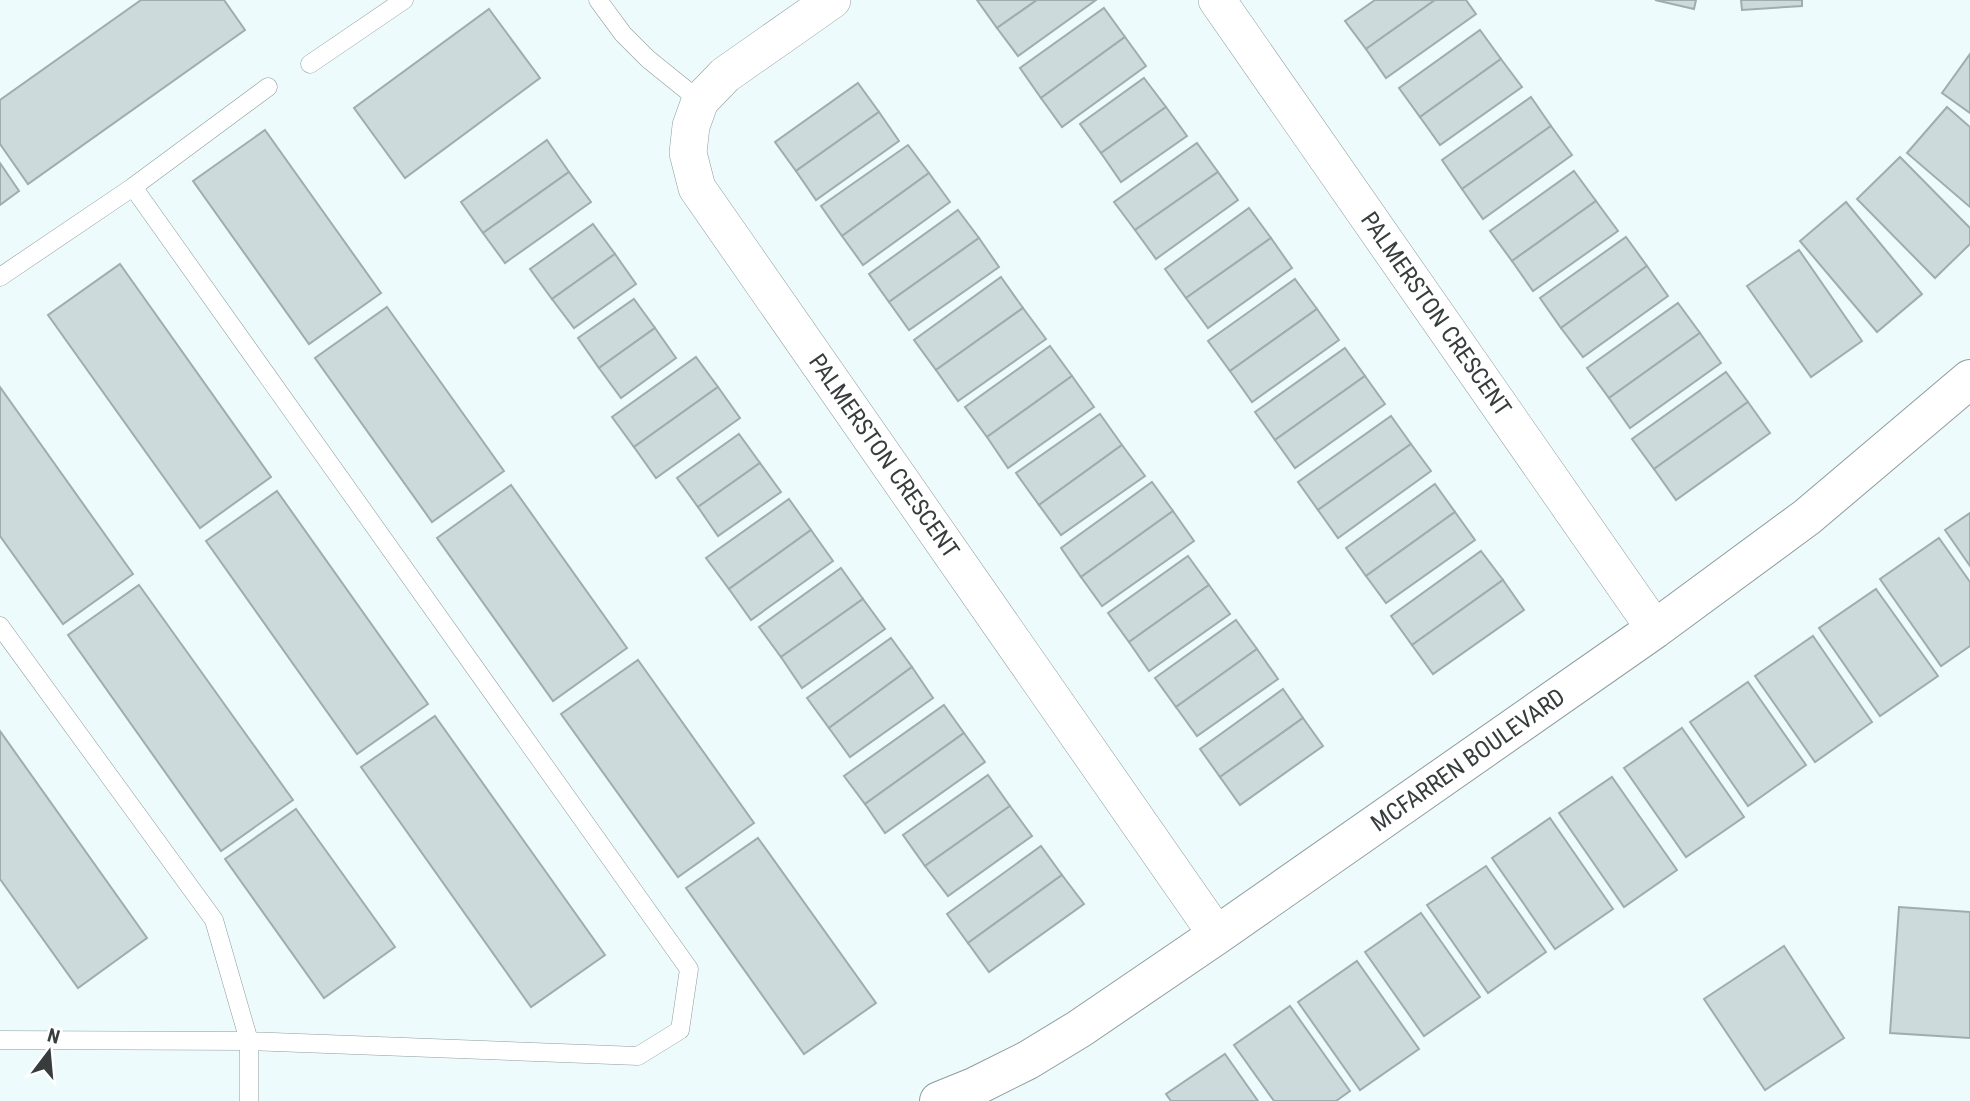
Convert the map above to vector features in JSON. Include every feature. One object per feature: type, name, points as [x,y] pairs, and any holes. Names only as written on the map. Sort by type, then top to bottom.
[{"type":"street","name":"PALMERSTON CRESCENT","points":[[832,0],[726,75],[700,101],[691,126],[688,153],[697,188],[1217,935]]},
{"type":"street","name":"PALMERSTON CRESCENT","points":[[1217,0],[1655,629]]},
{"type":"street","name":"MCFARREN BOULEVARD","points":[[939,1101],[1028,1060],[1079,1029],[1655,629],[1807,517],[1970,379]]},
{"type":"lane","points":[[310,64],[404,0]]},
{"type":"lane","points":[[598,0],[623,34],[648,59],[700,101]]},
{"type":"lane","points":[[0,277],[133,187],[268,87]]},
{"type":"lane","points":[[0,1040],[250,1041],[638,1056],[680,1030],[689,969],[133,187]]},
{"type":"lane","points":[[0,626],[214,920],[250,1041],[249,1101]]},
{"type":"building","points":[[141,0],[224,0],[245,30],[28,184],[0,144],[0,100]]},
{"type":"building","points":[[977,0],[1037,0],[997,28]]},
{"type":"building","points":[[1037,0],[1096,0],[1018,56],[997,28]]},
{"type":"building","points":[[1375,0],[1435,0],[1366,49],[1345,21]]},
{"type":"building","points":[[1435,0],[1466,0],[1476,14],[1386,78],[1366,49]]},
{"type":"building","points":[[1655,0],[1696,0],[1694,9]]},
{"type":"building","points":[[1741,0],[1802,0],[1802,6],[1742,10]]},
{"type":"building","points":[[1104,8],[1125,37],[1041,98],[1020,68]]},
{"type":"building","points":[[489,9],[540,78],[405,178],[354,108]]},
{"type":"building","points":[[1480,30],[1501,59],[1420,117],[1399,88]]},
{"type":"building","points":[[1125,37],[1146,66],[1062,127],[1041,98]]},
{"type":"building","points":[[1970,54],[1970,113],[1942,93]]},
{"type":"building","points":[[1501,59],[1522,87],[1440,145],[1420,117]]},
{"type":"building","points":[[1144,78],[1166,107],[1101,153],[1080,124]]},
{"type":"building","points":[[858,83],[879,112],[796,171],[775,142]]},
{"type":"building","points":[[1531,97],[1551,126],[1462,189],[1442,160]]},
{"type":"building","points":[[1166,107],[1187,136],[1121,182],[1101,153]]},
{"type":"building","points":[[1947,107],[1970,127],[1970,207],[1907,153]]},
{"type":"building","points":[[879,112],[899,141],[816,200],[796,171]]},
{"type":"building","points":[[1551,126],[1572,155],[1483,219],[1462,189]]},
{"type":"building","points":[[265,130],[381,293],[309,344],[193,181]]},
{"type":"building","points":[[547,140],[569,172],[483,233],[461,202]]},
{"type":"building","points":[[1197,143],[1218,172],[1135,230],[1114,202]]},
{"type":"building","points":[[908,145],[929,173],[842,236],[821,206]]},
{"type":"building","points":[[1900,157],[1970,228],[1970,244],[1935,278],[1857,199]]},
{"type":"building","points":[[0,163],[19,191],[0,205]]},
{"type":"building","points":[[1574,171],[1596,201],[1512,261],[1490,231]]},
{"type":"building","points":[[569,172],[591,202],[505,263],[483,233]]},
{"type":"building","points":[[1218,172],[1238,200],[1156,259],[1135,230]]},
{"type":"building","points":[[929,173],[950,202],[863,265],[842,236]]},
{"type":"building","points":[[1596,201],[1618,231],[1533,291],[1512,261]]},
{"type":"building","points":[[1846,202],[1922,294],[1877,332],[1800,241]]},
{"type":"building","points":[[1249,208],[1271,238],[1186,298],[1165,269]]},
{"type":"building","points":[[958,210],[979,238],[889,302],[869,274]]},
{"type":"building","points":[[593,224],[615,254],[552,299],[530,269]]},
{"type":"building","points":[[1626,237],[1647,266],[1561,328],[1540,298]]},
{"type":"building","points":[[979,238],[999,267],[909,330],[889,302]]},
{"type":"building","points":[[1271,238],[1292,268],[1208,328],[1186,298]]},
{"type":"building","points":[[1799,250],[1862,341],[1811,377],[1747,286]]},
{"type":"building","points":[[615,254],[636,284],[574,328],[552,299]]},
{"type":"building","points":[[120,264],[271,477],[200,528],[48,315]]},
{"type":"building","points":[[1647,266],[1668,296],[1583,357],[1561,328]]},
{"type":"building","points":[[1001,277],[1023,308],[936,370],[914,340]]},
{"type":"building","points":[[1295,279],[1317,309],[1230,371],[1208,341]]},
{"type":"building","points":[[634,299],[655,328],[599,368],[578,338]]},
{"type":"building","points":[[1678,303],[1700,333],[1609,398],[1587,368]]},
{"type":"building","points":[[387,307],[504,471],[432,522],[315,358]]},
{"type":"building","points":[[1023,308],[1046,339],[958,401],[936,370]]},
{"type":"building","points":[[1317,309],[1339,340],[1252,402],[1230,371]]},
{"type":"building","points":[[655,328],[676,358],[621,398],[599,368]]},
{"type":"building","points":[[1700,333],[1721,363],[1630,428],[1609,398]]},
{"type":"building","points":[[1050,346],[1072,376],[987,437],[965,407]]},
{"type":"building","points":[[1345,348],[1365,376],[1275,440],[1255,412]]},
{"type":"building","points":[[696,357],[718,387],[634,447],[612,417]]},
{"type":"building","points":[[1726,372],[1748,402],[1654,469],[1632,439]]},
{"type":"building","points":[[1072,376],[1094,407],[1008,468],[987,437]]},
{"type":"building","points":[[1365,376],[1385,404],[1295,468],[1275,440]]},
{"type":"building","points":[[0,387],[133,574],[63,624],[0,536]]},
{"type":"building","points":[[718,387],[740,418],[656,478],[634,447]]},
{"type":"building","points":[[1748,402],[1770,433],[1676,500],[1654,469]]},
{"type":"building","points":[[1100,414],[1122,445],[1039,505],[1016,473]]},
{"type":"building","points":[[1391,416],[1411,444],[1318,510],[1298,482]]},
{"type":"building","points":[[739,434],[760,463],[698,507],[677,478]]},
{"type":"building","points":[[1411,444],[1431,471],[1338,538],[1318,510]]},
{"type":"building","points":[[1122,445],[1145,476],[1061,535],[1039,505]]},
{"type":"building","points":[[760,463],[781,492],[718,536],[698,507]]},
{"type":"building","points":[[1152,482],[1173,511],[1081,577],[1061,548]]},
{"type":"building","points":[[1435,484],[1455,512],[1366,576],[1346,548]]},
{"type":"building","points":[[511,485],[627,648],[553,701],[437,538]]},
{"type":"building","points":[[277,491],[428,704],[357,754],[206,541]]},
{"type":"building","points":[[789,499],[811,530],[729,589],[706,558]]},
{"type":"building","points":[[1173,511],[1194,541],[1102,606],[1081,577]]},
{"type":"building","points":[[1455,512],[1475,540],[1386,603],[1366,576]]},
{"type":"building","points":[[1970,513],[1970,566],[1945,530]]},
{"type":"building","points":[[811,530],[833,561],[751,620],[729,589]]},
{"type":"building","points":[[1939,538],[1970,582],[1970,646],[1941,666],[1880,579]]},
{"type":"building","points":[[1481,551],[1503,580],[1412,645],[1391,616]]},
{"type":"building","points":[[1188,556],[1209,585],[1129,642],[1108,613]]},
{"type":"building","points":[[841,568],[863,599],[781,657],[759,627]]},
{"type":"building","points":[[1503,580],[1524,610],[1433,674],[1412,645]]},
{"type":"building","points":[[139,585],[293,800],[221,851],[68,635]]},
{"type":"building","points":[[1209,585],[1230,614],[1149,671],[1129,642]]},
{"type":"building","points":[[1876,589],[1938,676],[1880,716],[1819,628]]},
{"type":"building","points":[[863,599],[885,629],[802,688],[781,657]]},
{"type":"building","points":[[1236,620],[1257,649],[1176,707],[1155,678]]},
{"type":"building","points":[[1813,636],[1872,722],[1815,762],[1755,676]]},
{"type":"building","points":[[891,638],[912,667],[829,728],[807,698]]},
{"type":"building","points":[[1257,649],[1278,679],[1197,736],[1176,707]]},
{"type":"building","points":[[638,660],[754,823],[678,877],[561,714]]},
{"type":"building","points":[[912,667],[933,698],[850,757],[829,728]]},
{"type":"building","points":[[1748,682],[1806,765],[1748,806],[1690,722]]},
{"type":"building","points":[[1283,689],[1303,718],[1220,777],[1200,749]]},
{"type":"building","points":[[944,705],[964,733],[865,804],[844,776]]},
{"type":"building","points":[[435,716],[605,955],[531,1007],[361,767]]},
{"type":"building","points":[[1303,718],[1323,746],[1240,805],[1220,777]]},
{"type":"building","points":[[1682,728],[1744,817],[1686,857],[1624,768]]},
{"type":"building","points":[[0,731],[147,938],[78,988],[0,879]]},
{"type":"building","points":[[964,733],[985,762],[885,833],[865,804]]},
{"type":"building","points":[[988,775],[1010,806],[925,866],[903,835]]},
{"type":"building","points":[[1612,777],[1677,870],[1624,907],[1559,813]]},
{"type":"building","points":[[1010,806],[1032,836],[948,896],[925,866]]},
{"type":"building","points":[[296,809],[395,947],[324,998],[225,859]]},
{"type":"building","points":[[1550,818],[1613,909],[1555,949],[1492,858]]},
{"type":"building","points":[[758,838],[876,1003],[804,1054],[686,888]]},
{"type":"building","points":[[1041,846],[1062,875],[968,943],[947,914]]},
{"type":"building","points":[[1486,866],[1546,952],[1488,993],[1427,905]]},
{"type":"building","points":[[1062,875],[1084,904],[989,972],[968,943]]},
{"type":"building","points":[[1899,907],[1970,912],[1970,1038],[1890,1033]]},
{"type":"building","points":[[1421,913],[1480,997],[1424,1036],[1365,952]]},
{"type":"building","points":[[1784,946],[1844,1038],[1765,1090],[1704,999]]},
{"type":"building","points":[[1357,961],[1419,1049],[1360,1090],[1298,1002]]},
{"type":"building","points":[[1290,1006],[1350,1091],[1336,1101],[1274,1101],[1234,1045]]},
{"type":"building","points":[[1225,1054],[1258,1101],[1171,1101],[1166,1094]]}]
